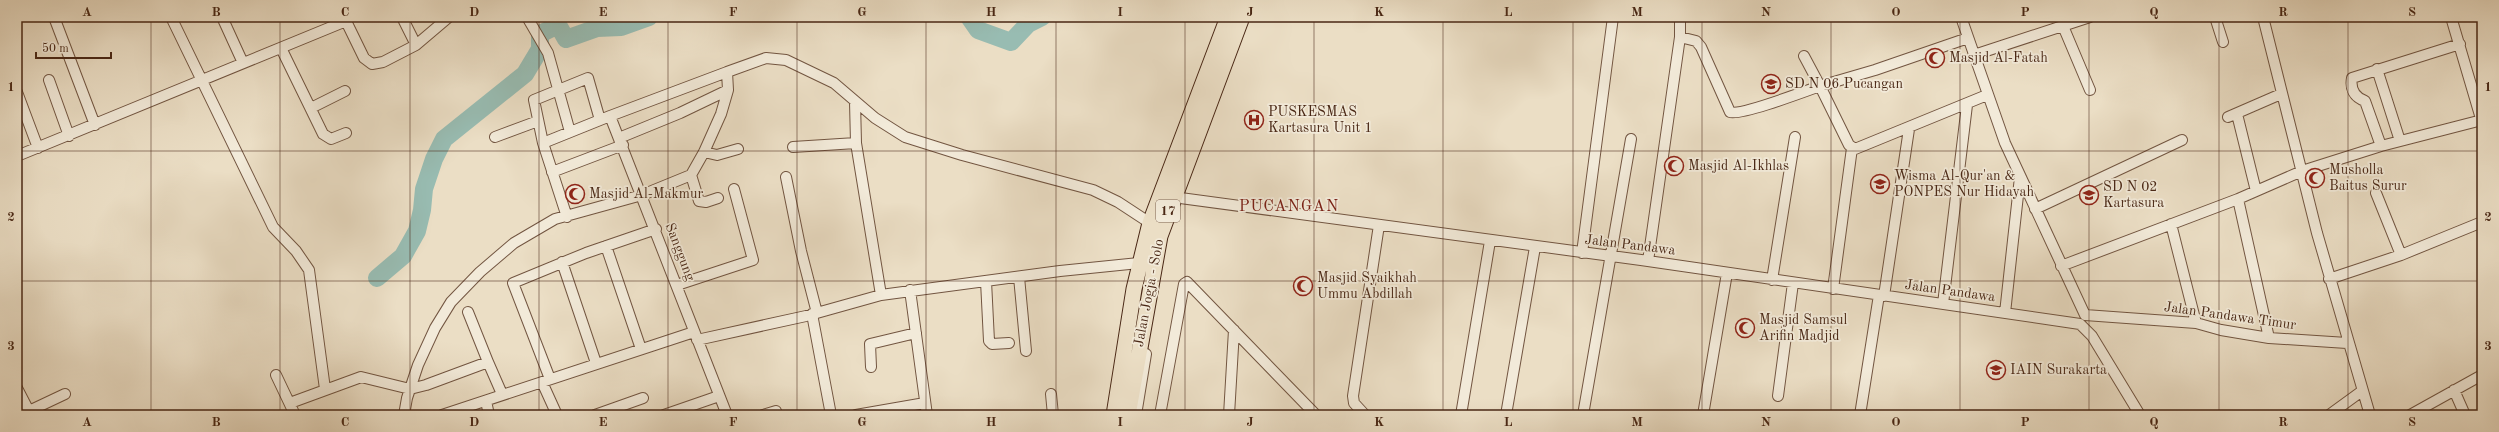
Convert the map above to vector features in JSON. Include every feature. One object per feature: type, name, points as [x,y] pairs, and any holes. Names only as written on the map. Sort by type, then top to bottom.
[{"type":"highway","name":"Jalan Jogja - Solo","points":[[1114,415],[1146,267],[1160,236],[1229,36],[1228,17]]},
{"type":"highway","name":"Jalan Jogja - Solo","points":[[1128,415],[1150,223],[1229,36],[1242,17]]},
{"type":"street","points":[[54,17],[96,125]]},
{"type":"street","points":[[172,17],[273,227],[296,251],[307,266],[325,389]]},
{"type":"street","points":[[222,17],[243,63]]},
{"type":"street","points":[[402,17],[416,44]]},
{"type":"street","points":[[17,156],[96,125],[281,48],[345,19],[364,58],[368,63],[383,62],[416,44],[450,17]]},
{"type":"street","points":[[527,17],[548,53],[570,132]]},
{"type":"street","points":[[1582,253],[1613,17]]},
{"type":"street","points":[[1648,261],[1680,37],[1680,17]]},
{"type":"street","points":[[1961,17],[1987,95],[2020,177],[2084,320],[2092,336],[2140,415]]},
{"type":"street","points":[[1974,55],[2090,17]]},
{"type":"street","points":[[2215,17],[2223,42]]},
{"type":"street","points":[[2061,266],[2256,191],[2302,171],[2381,146],[2482,121],[2451,17]]},
{"type":"street","points":[[2267,18],[2281,94],[2329,279],[2347,343],[2370,415]]},
{"type":"street","points":[[2063,26],[2090,90]]},
{"type":"street","points":[[1680,37],[1696,41],[1701,46],[1727,109],[1731,113],[1752,109],[1820,86],[1876,70],[1968,38]]},
{"type":"street","points":[[2381,146],[2365,101],[2355,95],[2351,80],[2354,76],[2460,44]]},
{"type":"street","points":[[281,48],[327,138],[336,138],[346,132]]},
{"type":"street","points":[[1804,56],[1852,148],[1833,289]]},
{"type":"street","points":[[543,143],[610,116],[766,58],[786,60],[834,83],[882,123],[905,137],[962,155],[1093,190],[1118,202],[1150,223]]},
{"type":"street","points":[[2377,69],[2400,141]]},
{"type":"street","points":[[404,415],[410,389],[429,340],[451,302],[480,272],[514,243],[538,227],[642,195],[691,175],[704,152],[728,90],[727,72]]},
{"type":"street","points":[[567,217],[543,143],[534,100],[584,78],[589,78],[600,120]]},
{"type":"street","points":[[49,80],[69,136]]},
{"type":"street","points":[[552,172],[728,90]]},
{"type":"street","points":[[311,108],[345,91]]},
{"type":"street","points":[[17,92],[38,148]]},
{"type":"street","points":[[2256,191],[2233,116],[2281,94]]},
{"type":"street","points":[[1852,148],[1860,149],[1967,105],[1987,95]]},
{"type":"street","points":[[855,102],[856,143],[881,295]]},
{"type":"street","points":[[1943,304],[1967,105]]},
{"type":"street","name":"Sanggung","points":[[610,116],[656,228],[695,336],[727,415]]},
{"type":"street","points":[[495,136],[538,121]]},
{"type":"street","points":[[1860,415],[1882,296],[1909,129]]},
{"type":"street","points":[[1772,280],[1795,137]]},
{"type":"street","points":[[1583,415],[1612,257],[1631,139]]},
{"type":"street","points":[[2035,209],[2182,140]]},
{"type":"street","points":[[793,147],[856,143]]},
{"type":"street","points":[[704,152],[717,155],[738,149]]},
{"type":"street","points":[[691,175],[699,201],[706,202],[718,198]]},
{"type":"street","points":[[786,177],[815,314],[831,415]]},
{"type":"street","points":[[2005,313],[2020,177]]},
{"type":"street","points":[[677,285],[753,261],[734,189]]},
{"type":"street","points":[[2376,193],[2400,256]]},
{"type":"street","name":"Jalan Pandawa","points":[[1173,197],[1490,241],[1648,261],[2005,313],[2084,320]]},
{"type":"street","points":[[2238,198],[2269,338]]},
{"type":"street","points":[[2329,279],[2400,256],[2482,222]]},
{"type":"street","points":[[2171,224],[2196,323]]},
{"type":"street","points":[[1365,415],[1354,403],[1353,396],[1378,225]]},
{"type":"street","points":[[557,415],[513,283],[562,262],[656,228]]},
{"type":"street","points":[[1461,415],[1490,241]]},
{"type":"street","points":[[606,246],[641,348]]},
{"type":"street","points":[[1506,415],[1535,246]]},
{"type":"street","points":[[562,262],[596,363]]},
{"type":"street","points":[[442,415],[458,413],[502,394],[641,348],[695,336],[815,314],[881,295],[910,290],[1019,277],[1146,267],[1156,290],[1136,415]]},
{"type":"street","points":[[1703,415],[1727,273]]},
{"type":"street","points":[[1019,277],[1026,351]]},
{"type":"street","points":[[986,281],[989,341],[992,344],[1009,343]]},
{"type":"street","points":[[1160,415],[1184,284],[1187,282],[1316,415]]},
{"type":"street","points":[[1778,396],[1793,283]]},
{"type":"street","points":[[910,290],[927,415]]},
{"type":"street","points":[[468,312],[502,394]]},
{"type":"street","name":"Jalan Pandawa Timur","points":[[2084,320],[2196,323],[2221,330],[2269,338],[2347,343]]},
{"type":"street","points":[[1229,415],[1234,330]]},
{"type":"street","points":[[871,367],[870,344],[916,333]]},
{"type":"street","points":[[290,403],[360,377],[382,381],[410,389],[426,386],[488,362]]},
{"type":"street","points":[[276,374],[295,415]]},
{"type":"street","points":[[2410,415],[2482,375]]},
{"type":"street","points":[[17,388],[30,413],[66,394]]},
{"type":"street","points":[[2454,390],[2465,415]]},
{"type":"street","points":[[2329,415],[2362,391]]},
{"type":"street","points":[[1051,394],[1053,415]]},
{"type":"street","points":[[664,415],[719,396]]},
{"type":"street","points":[[595,415],[644,398]]},
{"type":"street","points":[[486,401],[489,415]]},
{"type":"street","points":[[856,415],[925,403]]},
{"type":"street","points":[[1305,403],[1305,415]]},
{"type":"street","points":[[763,415],[776,411]]},
{"type":"waterway","points":[[377,278],[403,256],[417,231],[422,210],[424,189],[434,159],[444,139],[525,74],[540,49],[540,34],[558,25],[566,39],[597,28],[621,27],[649,17]]},
{"type":"waterway","points":[[969,17],[978,30],[1011,42],[1028,24],[1042,17]]},
{"type":"place","name":"Masjid Al-Fatah","points":[[1935,58]]},
{"type":"place","name":"SD N 06 Pucangan","points":[[1771,84]]},
{"type":"place","name":"PUSKESMAS Kartasura Unit 1","points":[[1254,120]]},
{"type":"place","name":"Masjid Al-Ikhlas","points":[[1674,166]]},
{"type":"place","name":"Musholla Baitus Surur","points":[[2315,178]]},
{"type":"place","name":"Wisma Al-Qur'an & PONPES Nur Hidayah","points":[[1880,184]]},
{"type":"place","name":"Masjid Al-Makmur","points":[[575,194]]},
{"type":"place","name":"SD N 02 Kartasura","points":[[2089,195]]},
{"type":"place","name":"Masjid Syaikhah Ummu Abdillah","points":[[1303,286]]},
{"type":"place","name":"Masjid Samsul Arifin Madjid","points":[[1745,328]]},
{"type":"place","name":"IAIN Surakarta","points":[[1996,370]]},
{"type":"district","name":"PUCANGAN","points":[[1289,207]]}]
